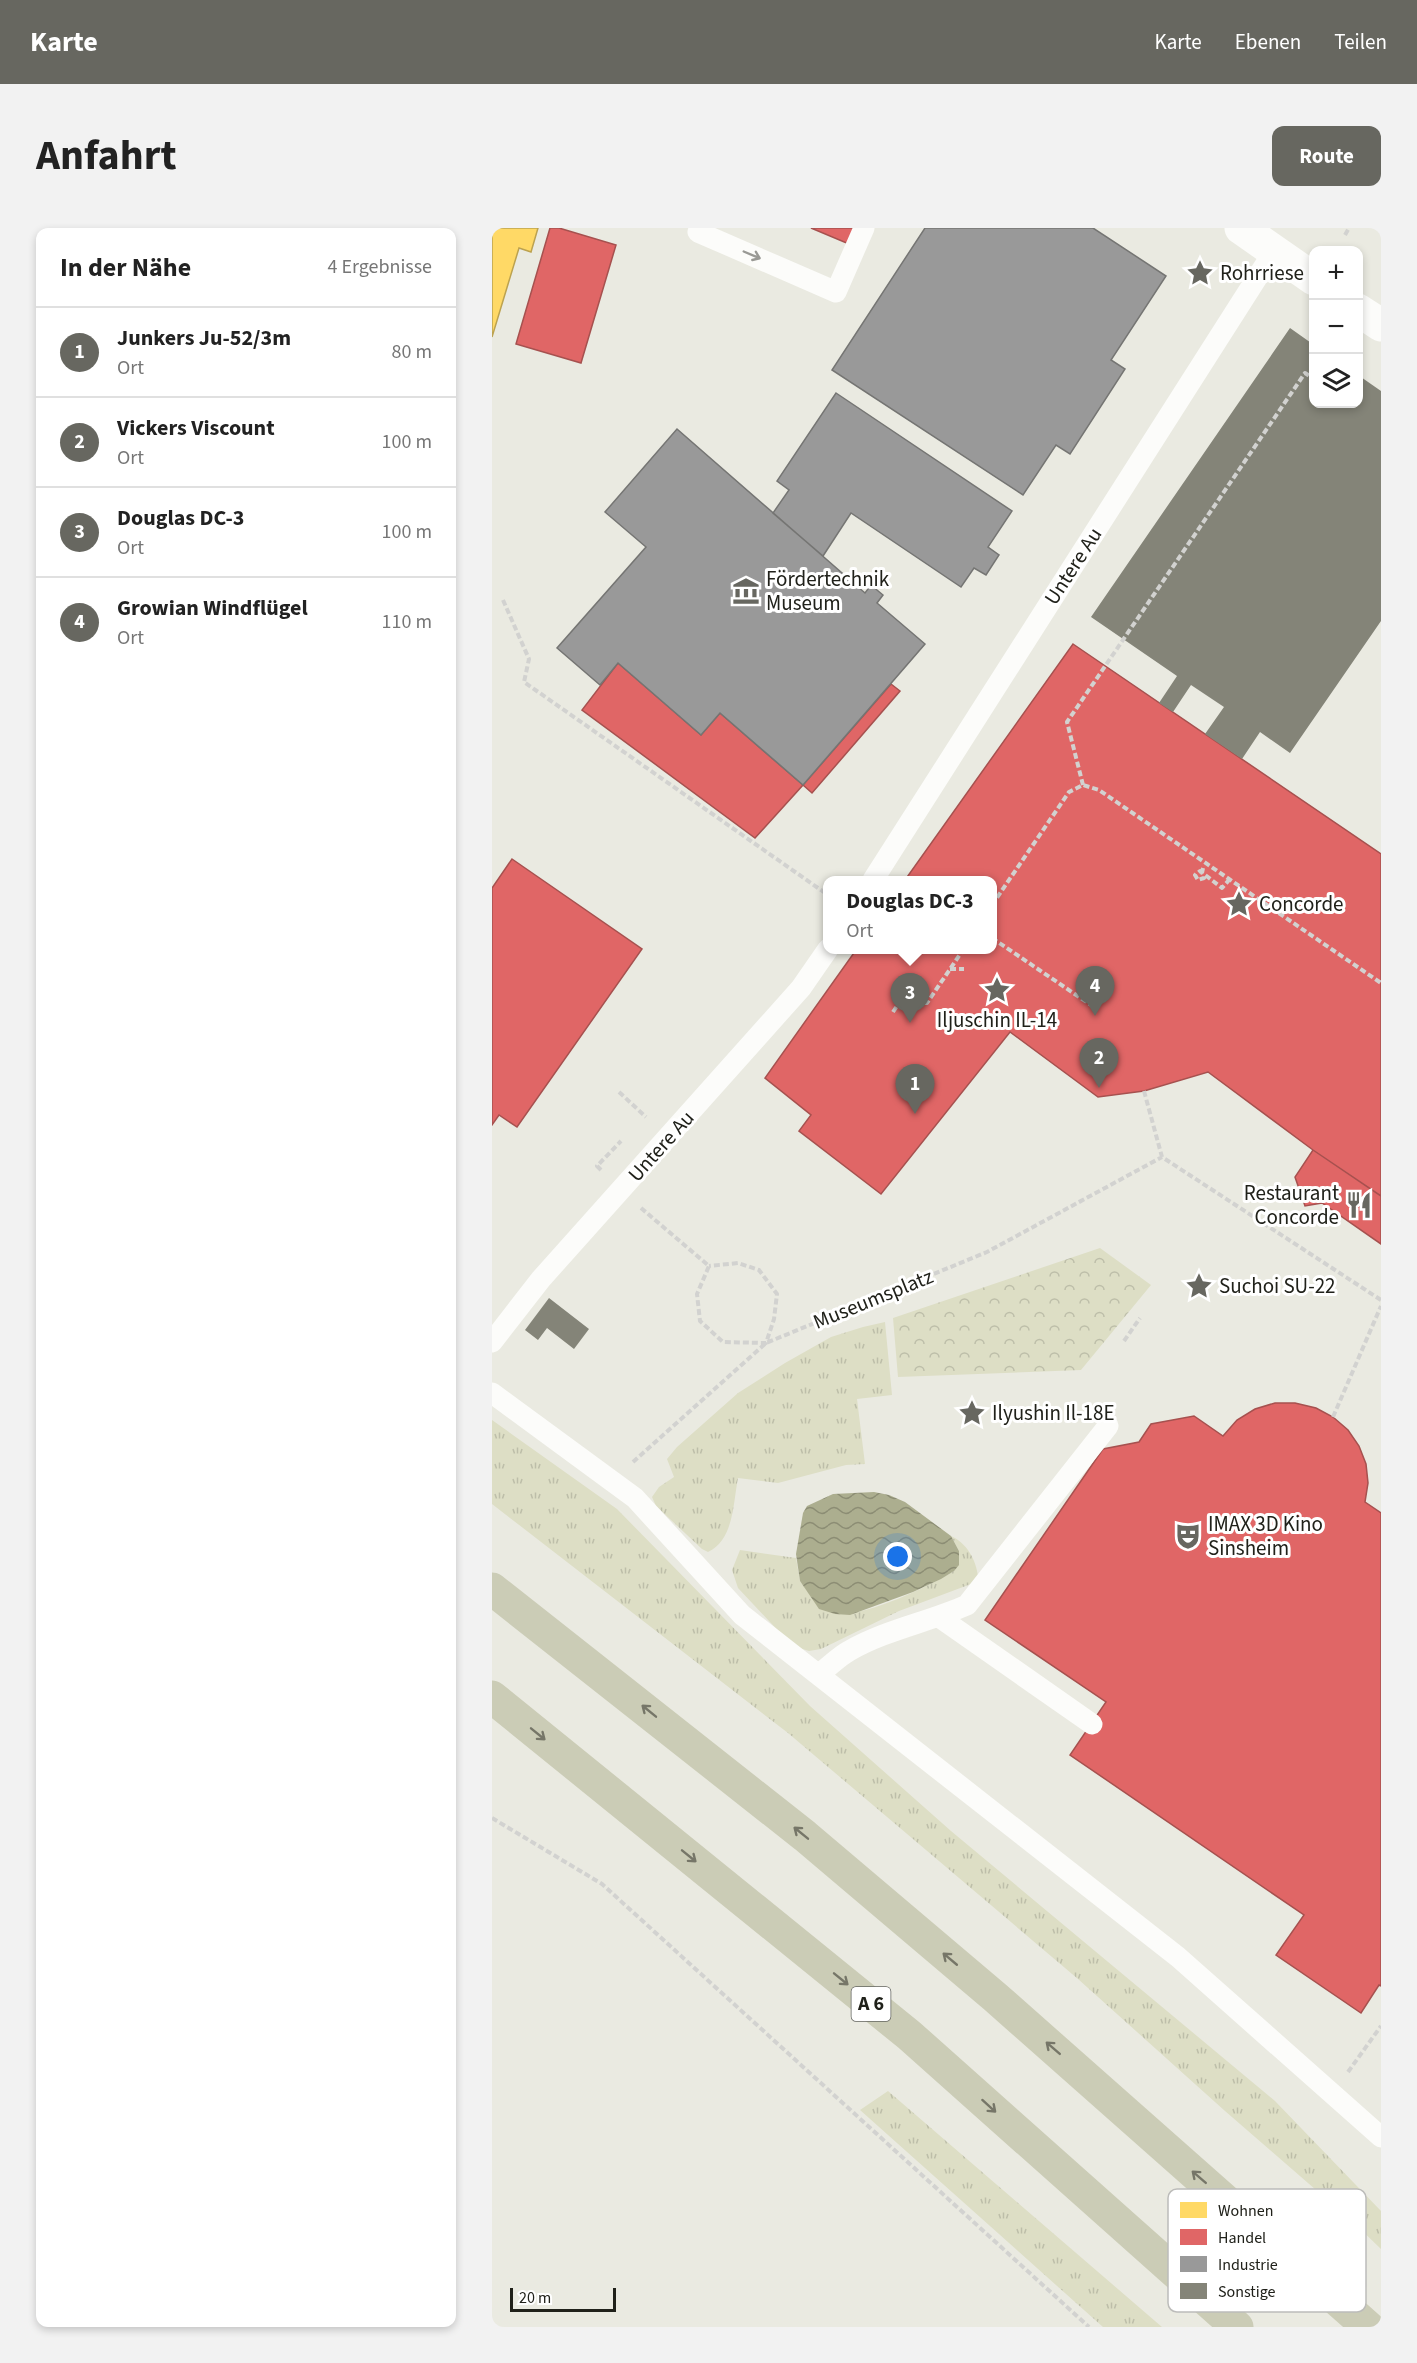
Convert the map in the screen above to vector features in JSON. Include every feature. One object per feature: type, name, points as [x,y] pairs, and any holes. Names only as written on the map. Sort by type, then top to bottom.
[{"type":"highway","points":[[492,1588],[805,1836],[995,1996],[1212,2189]]},
{"type":"highway","name":"A 6","points":[[492,1697],[909,2035],[1168,2266]]},
{"type":"highway","name":"A 6","points":[[1219,2312],[1236,2327]]},
{"type":"highway","points":[[1351,2312],[1368,2327]]},
{"type":"street","points":[[1241,228],[1309,276]]},
{"type":"street","points":[[1363,313],[1381,325]]},
{"type":"lane","points":[[698,232],[836,292],[864,228]]},
{"type":"lane","name":"Untere Au","points":[[876,876],[1274,251]]},
{"type":"lane","name":"Untere Au","points":[[492,1342],[541,1279],[801,988],[825,954]]},
{"type":"lane","points":[[492,1393],[635,1498],[742,1616],[1179,1957],[1381,2137]]},
{"type":"lane","points":[[819,1674],[848,1651],[886,1634],[939,1617],[967,1605],[1108,1425]]},
{"type":"lane","points":[[939,1617],[1092,1724]]},
{"type":"path","points":[[1345,235],[1350,228]]},
{"type":"path","points":[[1300,370],[1309,376]]},
{"type":"path","points":[[1083,785],[1067,722],[1305,373]]},
{"type":"path","points":[[503,600],[529,659],[524,682],[823,891]]},
{"type":"path","points":[[997,899],[1069,792],[1083,785],[1099,790],[1381,983]]},
{"type":"path","points":[[1202,870],[1222,888],[1229,879]]},
{"type":"path","points":[[997,941],[1094,1007]]},
{"type":"path","points":[[893,1012],[898,1003],[927,1003],[960,954]]},
{"type":"path","points":[[950,969],[964,969]]},
{"type":"path","points":[[619,1092],[646,1116]]},
{"type":"path","points":[[1144,1092],[1162,1157],[1381,1300]]},
{"type":"path","name":"Museumsplatz","points":[[612,1480],[766,1343],[987,1252],[1162,1157]]},
{"type":"path","points":[[653,1218],[709,1266],[738,1263],[759,1269],[777,1294],[774,1319],[766,1343],[723,1342],[700,1321],[697,1294],[709,1266]]},
{"type":"path","points":[[1333,1417],[1381,1306]]},
{"type":"path","points":[[1124,1341],[1140,1318]]},
{"type":"path","points":[[492,1818],[602,1884],[1089,2327]]},
{"type":"path","points":[[1357,2061],[1381,2026]]},
{"type":"green space","points":[[1100,1248],[1151,1285],[1081,1370],[898,1377],[893,1318]]},
{"type":"green space","points":[[885,1322],[892,1395],[857,1399],[865,1464],[846,1465],[778,1483],[738,1478],[728,1530],[717,1546],[708,1552],[656,1506],[652,1497],[659,1487],[674,1477],[667,1459],[677,1447],[738,1393],[831,1337]]},
{"type":"green space","points":[[492,1420],[617,1509],[810,1706],[951,1831],[1275,2101],[1360,2189],[1315,2189],[1078,1979],[788,1733],[492,1504]]},
{"type":"green space","points":[[951,1536],[962,1543],[973,1558],[978,1576],[971,1584],[899,1611],[821,1649],[809,1651],[799,1648],[784,1637],[738,1588],[732,1570],[740,1550],[796,1558],[800,1581],[835,1614],[863,1611],[896,1600],[954,1571],[959,1551]]},
{"type":"green space","points":[[888,2091],[1162,2327],[1103,2327],[860,2110]]},
{"type":"green space","points":[[1366,2195],[1381,2211],[1381,2249],[1366,2235]]},
{"type":"water","points":[[874,1492],[905,1502],[951,1536],[959,1551],[959,1565],[941,1579],[913,1592],[850,1615],[835,1614],[819,1609],[800,1581],[796,1554],[803,1513],[807,1506],[833,1494]]},
{"type":"building: Wohnen","points":[[492,228],[538,228],[531,252],[519,248],[492,337]]},
{"type":"building: Handel","points":[[550,228],[559,228],[616,245],[581,363],[516,344]]},
{"type":"building: Handel","points":[[811,228],[856,228],[849,244]]},
{"type":"building: Handel","points":[[1073,644],[1381,854],[1381,1196],[1313,1150],[1208,1072],[1144,1091],[1098,1097],[1010,1032],[881,1194],[799,1131],[811,1115],[765,1078],[853,954],[997,954],[997,876],[908,876]]},
{"type":"building: Handel","points":[[618,663],[701,735],[720,713],[803,785],[755,838],[582,710]]},
{"type":"building: Handel","points":[[891,684],[900,691],[812,793],[803,785]]},
{"type":"building: Handel","points":[[512,859],[642,949],[517,1127],[499,1115],[492,1125],[492,888]]},
{"type":"building: Handel","points":[[1313,1150],[1381,1196],[1381,1244],[1322,1203],[1305,1206],[1295,1177]]},
{"type":"building: Handel","points":[[1275,1403],[1295,1403],[1316,1408],[1333,1417],[1348,1430],[1359,1446],[1366,1464],[1368,1483],[1365,1502],[1381,1513],[1381,1986],[1379,1985],[1361,2013],[1276,1955],[1304,1915],[1070,1755],[1106,1702],[985,1620],[1103,1449],[1139,1442],[1151,1424],[1194,1416],[1223,1436],[1237,1420],[1255,1409]]},
{"type":"building: Industrie","points":[[925,228],[1093,228],[1166,276],[1111,360],[1125,369],[1070,454],[1056,445],[1023,495],[832,370]]},
{"type":"building: Industrie","points":[[836,393],[1012,511],[988,547],[999,555],[986,575],[974,568],[961,587],[851,513],[823,556],[773,513],[789,490],[777,481]]},
{"type":"building: Industrie","points":[[677,429],[865,593],[871,585],[883,595],[877,603],[925,644],[803,785],[720,713],[701,735],[618,663],[600,685],[557,648],[646,547],[605,512]]},
{"type":"building: Sonstige","points":[[1290,328],[1309,341],[1309,408],[1363,408],[1363,378],[1381,391],[1381,621],[1290,753],[1260,732],[1242,759],[1205,734],[1224,707],[1191,685],[1173,712],[1159,703],[1177,676],[1091,617]]},
{"type":"building: Sonstige","points":[[549,1298],[589,1329],[574,1349],[547,1328],[538,1340],[525,1330]]},
{"type":"place","name":"Rohrriese","points":[[1200,273]]},
{"type":"place","name":"Fördertechnik Museum","points":[[746,591]]},
{"type":"place","name":"Concorde","points":[[1239,904]]},
{"type":"place","name":"Iljuschin IL-14","points":[[997,990]]},
{"type":"place","name":"Growian Windflügel","points":[[1095,1016]]},
{"type":"place","name":"Douglas DC-3","points":[[910,1023]]},
{"type":"place","name":"Vickers Viscount","points":[[1099,1088]]},
{"type":"place","name":"Junkers Ju-52/3m","points":[[915,1114]]},
{"type":"place","name":"Restaurant Concorde","points":[[1359,1205]]},
{"type":"place","name":"Suchoi SU-22","points":[[1199,1286]]},
{"type":"place","name":"Ilyushin Il-18E","points":[[972,1413]]},
{"type":"place","name":"IMAX 3D Kino Sinsheim","points":[[1188,1536]]}]
